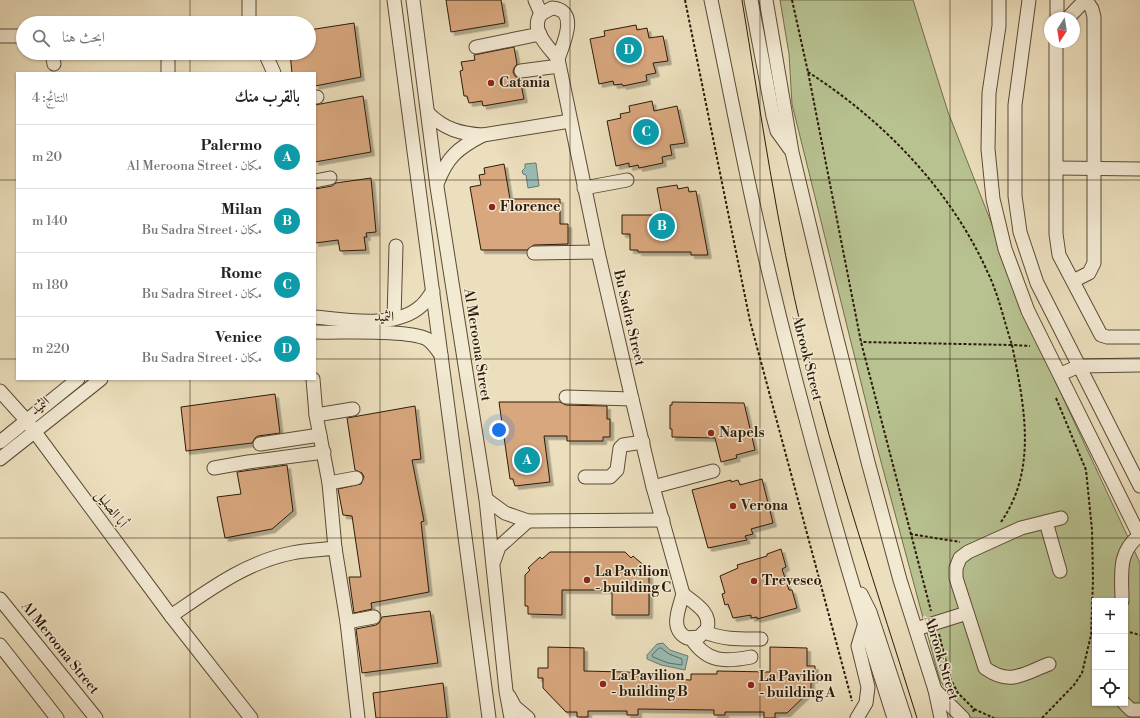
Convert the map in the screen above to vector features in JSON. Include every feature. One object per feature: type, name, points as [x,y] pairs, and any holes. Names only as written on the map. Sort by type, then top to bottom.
[{"type":"street","points":[[249,0],[249,16]]},
{"type":"street","points":[[394,0],[489,718]]},
{"type":"street","name":"Al Meroona Street","points":[[413,0],[437,187],[486,498],[506,690],[511,718]]},
{"type":"street","points":[[476,47],[540,34],[537,25],[541,14],[534,0]]},
{"type":"street","name":"Abrook Street","points":[[711,0],[762,241],[801,403],[864,626],[894,718]]},
{"type":"street","points":[[751,0],[777,131],[792,152]]},
{"type":"street","name":"Abrook Street","points":[[766,0],[792,152],[868,462],[900,580],[935,690],[942,718]]},
{"type":"street","points":[[999,0],[998,26],[989,93],[988,149],[993,199],[1005,249],[1019,292],[1140,536],[1130,543],[1124,556],[1122,568],[1122,598]]},
{"type":"street","points":[[1029,0],[1015,105],[1014,172],[1017,214],[1030,266],[1079,366],[1134,462],[1140,486]]},
{"type":"street","points":[[1057,0],[1058,12]]},
{"type":"street","points":[[1073,281],[1089,273],[1094,263],[1094,17],[1092,9],[1086,0],[1074,12]]},
{"type":"street","name":"Bu Sadra Street","points":[[541,14],[548,9],[562,4],[568,18],[569,26],[558,62]]},
{"type":"street","name":"Bu Sadra Street","points":[[540,34],[558,62],[598,252],[642,442],[683,594],[676,626],[683,636],[691,638],[704,654],[717,659],[735,660],[751,657]]},
{"type":"street","points":[[0,36],[16,36]]},
{"type":"street","points":[[1056,48],[1056,234],[1059,255],[1101,335],[1107,337],[1140,338]]},
{"type":"street","points":[[168,60],[168,72]]},
{"type":"street","points":[[268,60],[274,72]]},
{"type":"street","points":[[521,71],[558,62]]},
{"type":"street","points":[[428,113],[453,131],[483,135],[570,122]]},
{"type":"street","points":[[437,187],[442,170],[448,160],[463,146],[483,135]]},
{"type":"street","points":[[1057,168],[1140,169]]},
{"type":"street","points":[[316,181],[330,178]]},
{"type":"street","points":[[584,188],[627,180]]},
{"type":"street","points":[[394,319],[396,246]]},
{"type":"street","points":[[534,254],[598,252]]},
{"type":"street","name":"الثميد","points":[[316,317],[370,321],[394,319],[421,306],[433,291]]},
{"type":"street","name":"الثميد","points":[[316,332],[403,334],[420,336],[434,344],[442,357]]},
{"type":"street","points":[[1061,374],[1079,366],[1140,365]]},
{"type":"street","name":"الثميد","points":[[0,442],[77,380]]},
{"type":"street","name":"الثميد","points":[[0,459],[100,380]]},
{"type":"street","points":[[313,380],[316,415],[329,483],[335,548],[347,622],[358,718]]},
{"type":"street","name":"أبا الصليل","points":[[0,391],[26,420],[171,616],[251,718]]},
{"type":"street","points":[[566,398],[632,399]]},
{"type":"street","points":[[316,415],[352,409]]},
{"type":"street","points":[[260,444],[320,435]]},
{"type":"street","points":[[585,477],[610,477],[617,470],[620,448],[623,445],[642,442]]},
{"type":"street","points":[[214,468],[324,452]]},
{"type":"street","points":[[653,487],[713,470]]},
{"type":"street","points":[[329,483],[356,478]]},
{"type":"street","points":[[486,498],[504,513],[528,521],[663,520]]},
{"type":"street","points":[[1049,664],[1010,678],[997,677],[985,668],[956,578],[956,568],[960,558],[968,552],[1021,528],[1061,518]]},
{"type":"street","points":[[493,562],[499,547],[528,521]]},
{"type":"street","points":[[1046,522],[1060,571]]},
{"type":"street","points":[[171,616],[214,586],[246,568],[270,559],[293,553],[335,548]]},
{"type":"street","points":[[850,578],[870,612],[906,718]]},
{"type":"street","points":[[683,594],[706,614],[708,625],[705,632],[699,637],[691,638]]},
{"type":"street","name":"Al Meroona Street","points":[[0,599],[96,718]]},
{"type":"street","points":[[916,629],[967,613]]},
{"type":"street","points":[[347,622],[374,617]]},
{"type":"street","points":[[859,715],[866,703],[868,687],[858,646],[864,626]]},
{"type":"street","points":[[705,632],[727,638],[761,638]]},
{"type":"street","points":[[0,645],[56,718]]},
{"type":"street","points":[[506,690],[515,707],[528,718]]},
{"type":"street","points":[[935,690],[967,716]]},
{"type":"street","points":[[1127,706],[1131,710],[1140,710]]},
{"type":"path","points":[[685,0],[750,321],[852,703],[859,715]]},
{"type":"path","points":[[792,0],[808,72],[861,342],[910,534],[950,678],[958,693],[974,709],[994,718]]},
{"type":"path","points":[[808,72],[831,87],[889,135],[939,190],[965,230],[989,274],[1012,345],[1021,396],[1026,441],[1023,475],[1016,498],[1002,522],[996,526]]},
{"type":"path","points":[[861,342],[1033,346]]},
{"type":"path","points":[[1042,718],[1074,685],[1082,673],[1091,635],[1093,580],[1092,530],[1086,470],[1055,397]]},
{"type":"path","points":[[910,534],[960,542],[966,540]]},
{"type":"path","points":[[1128,631],[1140,635]]},
{"type":"path","points":[[967,716],[974,709]]},
{"type":"green space","points":[[780,0],[913,0],[948,112],[1043,355],[1140,563],[1140,718],[972,718],[956,703],[940,681],[876,443],[792,104],[789,54]]},
{"type":"water","points":[[536,163],[539,186],[528,188],[526,175],[523,174],[522,171],[525,168],[525,164]]},
{"type":"water","points":[[663,643],[670,650],[688,656],[685,670],[661,665],[647,659],[647,655],[657,644]]},
{"type":"building","points":[[446,0],[501,0],[505,23],[451,32]]},
{"type":"building","points":[[354,23],[361,77],[316,86],[316,72],[292,72],[291,60],[316,60],[316,29]]},
{"type":"building","points":[[636,25],[637,30],[647,28],[649,38],[663,36],[668,61],[653,63],[656,73],[646,75],[647,81],[623,86],[622,84],[614,85],[613,81],[599,84],[590,39],[605,36],[604,31]]},
{"type":"building","name":"Catania","points":[[514,47],[517,64],[513,72],[515,76],[520,79],[524,99],[483,106],[482,101],[469,103],[467,96],[464,96],[460,71],[463,70],[461,62],[475,60],[474,55]]},
{"type":"building","points":[[363,96],[371,152],[316,162],[316,105]]},
{"type":"building","points":[[652,101],[654,111],[677,106],[685,143],[670,145],[672,155],[662,157],[663,163],[639,168],[638,165],[629,167],[629,163],[616,166],[607,121],[621,118],[620,114],[630,112],[629,106]]},
{"type":"building","name":"Florence","points":[[504,164],[510,199],[560,199],[560,224],[568,224],[568,244],[534,245],[527,250],[481,250],[470,187],[481,185],[479,175],[485,174],[484,168]]},
{"type":"building","points":[[371,178],[376,232],[366,233],[367,237],[364,237],[366,250],[340,251],[338,240],[316,243],[316,189],[332,186],[336,183]]},
{"type":"building","points":[[677,185],[678,189],[688,187],[689,192],[696,191],[708,255],[691,255],[691,252],[638,252],[638,250],[630,250],[630,234],[622,234],[622,215],[662,215],[657,188]]},
{"type":"building","points":[[275,394],[280,433],[258,436],[252,443],[186,451],[181,407]]},
{"type":"building","points":[[499,402],[560,402],[566,405],[607,406],[607,419],[610,419],[610,437],[603,437],[603,441],[567,441],[567,436],[544,436],[550,482],[515,486],[513,479],[510,479]]},
{"type":"building","name":"Napels","points":[[672,402],[744,403],[755,450],[736,455],[737,458],[721,462],[715,438],[672,437],[672,429],[670,429],[670,405],[672,405]]},
{"type":"building","points":[[415,406],[421,459],[412,460],[424,521],[421,522],[429,592],[371,603],[372,609],[354,613],[349,577],[361,577],[352,516],[343,515],[338,489],[361,484],[364,477],[362,473],[355,470],[347,418]]},
{"type":"building","points":[[287,465],[293,511],[272,529],[225,538],[217,497],[241,494],[237,472]]},
{"type":"building","name":"Verona","points":[[762,479],[773,523],[751,529],[753,534],[745,536],[747,540],[708,548],[692,490],[731,480],[731,482],[738,480],[740,485]]},
{"type":"building","name":"Trevesco","points":[[781,549],[786,567],[782,569],[789,590],[792,590],[797,608],[757,619],[757,617],[751,618],[751,615],[733,618],[728,604],[725,605],[722,594],[725,593],[720,576],[738,568],[737,565],[767,556],[767,554]]},
{"type":"building","name":"La Pavilion - building C","points":[[550,552],[625,552],[631,558],[633,556],[647,568],[645,571],[649,575],[649,615],[612,615],[612,590],[562,590],[562,615],[528,614],[528,606],[525,606],[525,575],[530,570],[528,568],[540,557],[542,559]]},
{"type":"building","points":[[430,611],[438,663],[362,673],[356,629],[376,625],[382,617]]},
{"type":"building","points":[[548,647],[584,648],[584,671],[664,673],[664,679],[691,680],[691,674],[717,674],[717,671],[770,672],[770,647],[807,648],[807,666],[815,666],[815,679],[811,679],[811,690],[787,713],[775,713],[775,718],[764,718],[764,712],[725,712],[725,715],[714,715],[714,710],[638,709],[638,715],[627,715],[627,711],[588,711],[588,717],[577,717],[577,712],[566,712],[543,688],[543,678],[538,678],[538,668],[548,668]]},
{"type":"building","points":[[443,683],[447,718],[376,718],[373,693]]},
{"type":"tram line","points":[[742,0],[778,213],[794,298],[804,340],[843,483],[917,718]]},
{"type":"place","name":"Venice","points":[[629,50]]},
{"type":"place","name":"Catania","points":[[491,83]]},
{"type":"place","name":"Rome","points":[[646,132]]},
{"type":"place","name":"Florence","points":[[492,207]]},
{"type":"place","name":"Milan","points":[[662,226]]},
{"type":"place","name":"Napels","points":[[711,433]]},
{"type":"place","name":"Palermo","points":[[527,460]]},
{"type":"place","name":"Verona","points":[[733,506]]},
{"type":"place","name":"La Pavilion - building C","points":[[587,580]]},
{"type":"place","name":"Trevesco","points":[[754,581]]},
{"type":"place","name":"La Pavilion - building B","points":[[603,684]]},
{"type":"place","name":"La Pavilion - building A","points":[[751,685]]}]
